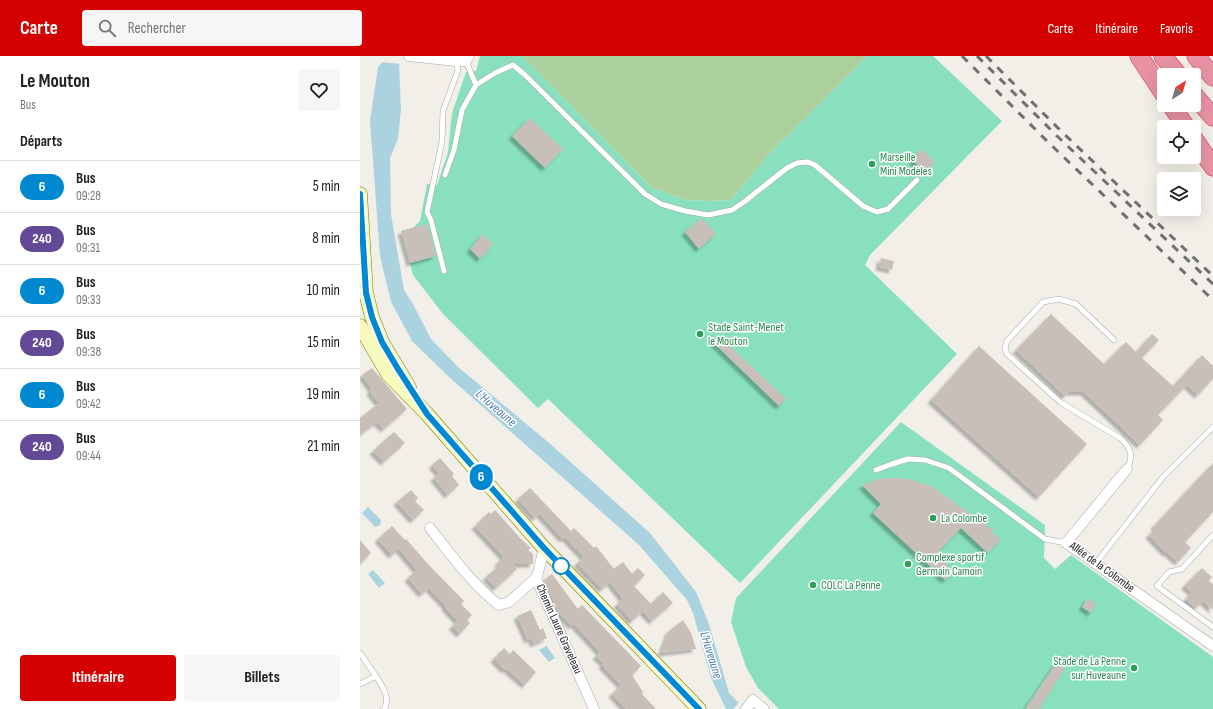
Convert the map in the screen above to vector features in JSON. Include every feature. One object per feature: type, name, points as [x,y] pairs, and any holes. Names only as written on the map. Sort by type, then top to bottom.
[{"type":"highway","points":[[1139,56],[1157,83]]},
{"type":"highway","points":[[1163,56],[1172,68]]},
{"type":"highway","points":[[1196,56],[1213,77]]},
{"type":"highway","points":[[1201,103],[1213,117]]},
{"type":"highway","points":[[1201,149],[1213,167]]},
{"type":"main road","points":[[360,194],[362,267],[372,317],[379,335],[398,369],[427,414]]},
{"type":"main road","points":[[360,326],[388,374],[427,414],[544,548],[699,709]]},
{"type":"street","points":[[409,56],[464,59]]},
{"type":"street","points":[[360,287],[370,326],[379,335]]},
{"type":"street","name":"Allée de la Colombe","points":[[1127,469],[1066,543],[1213,646]]},
{"type":"street","points":[[430,528],[456,562],[486,594],[500,605],[509,602],[536,578]]},
{"type":"street","name":"Chemin Laure Graveleau","points":[[544,548],[536,578],[594,709]]},
{"type":"street","points":[[746,709],[753,700],[764,709]]},
{"type":"lane","points":[[464,59],[476,85]]},
{"type":"lane","points":[[444,271],[431,220],[427,212],[442,142],[443,110],[458,70],[464,59]]},
{"type":"lane","points":[[445,175],[454,150],[462,110],[476,85],[495,73],[513,65],[525,75],[645,194],[661,204],[685,211],[708,214],[732,210],[787,168],[802,162],[808,162],[815,165],[864,206],[877,212],[888,209],[917,180]]},
{"type":"lane","points":[[1114,340],[1076,304],[1059,299],[1043,302],[1007,341],[1005,348],[1007,354],[1060,402],[1120,438],[1128,446],[1131,454],[1127,469]]},
{"type":"lane","points":[[1096,563],[1163,477],[1213,427]]},
{"type":"lane","points":[[876,470],[908,459],[925,460],[949,468],[1045,539],[1066,543]]},
{"type":"lane","points":[[1213,535],[1182,569],[1170,572],[1158,586],[1213,627]]},
{"type":"lane","points":[[360,653],[385,691],[387,705],[384,709]]},
{"type":"lane","points":[[360,684],[376,676]]},
{"type":"green space","name":"Stade Saint-Menet le Mouton","points":[[480,56],[522,56],[652,188],[686,200],[731,200],[771,152],[868,56],[933,56],[1002,121],[870,255],[865,265],[957,354],[740,583],[548,399],[538,408],[443,314],[413,275],[401,231],[413,228],[420,221],[427,184],[437,185],[448,152],[452,113],[466,72],[476,71]]},
{"type":"green space","points":[[522,56],[868,56],[771,152],[731,200],[708,201],[686,200],[652,188]]},
{"type":"green space","name":"Complexe sportif Germain Camoin","points":[[901,422],[1045,525],[1044,558],[1055,569],[1071,555],[1213,657],[1213,709],[779,709],[758,688],[746,667],[731,622],[736,598]]},
{"type":"water","name":"L'Huveaune","points":[[387,56],[405,56],[399,66],[401,109],[398,139],[390,158],[391,214],[404,290],[431,339],[458,367],[548,442],[650,533],[696,592],[709,624],[729,693],[739,703],[733,709],[726,709],[711,678],[693,613],[687,600],[639,545],[450,378],[412,341],[391,302],[380,256],[370,121],[378,67]]},
{"type":"water","points":[[368,507],[381,520],[380,525],[375,527],[362,513]]},
{"type":"water","points":[[373,570],[385,583],[379,588],[368,574]]},
{"type":"water","points":[[546,645],[555,658],[549,662],[539,650]]},
{"type":"pier","points":[[385,56],[407,56],[402,64],[379,62]]},
{"type":"building","points":[[530,118],[563,149],[545,168],[512,136]]},
{"type":"building","points":[[922,149],[935,162],[926,172],[912,160]]},
{"type":"building","points":[[702,218],[716,234],[699,249],[685,232]]},
{"type":"building","points":[[427,224],[436,256],[410,263],[401,231]]},
{"type":"building","points":[[483,234],[493,244],[480,259],[470,249]]},
{"type":"building","points":[[881,258],[894,261],[892,270],[879,267]]},
{"type":"building","points":[[1051,314],[1104,364],[1126,342],[1136,352],[1152,334],[1159,340],[1142,358],[1173,386],[1202,355],[1213,366],[1213,379],[1198,395],[1187,385],[1158,415],[1163,420],[1140,445],[1084,392],[1069,392],[1065,396],[1016,350]]},
{"type":"building","points":[[720,337],[786,399],[779,406],[714,343]]},
{"type":"building","points":[[979,346],[1087,444],[1039,497],[931,400]]},
{"type":"building","points":[[372,368],[407,409],[384,429],[377,422],[360,435],[360,418],[379,403],[370,392],[372,389],[362,375]]},
{"type":"building","points":[[394,432],[405,443],[384,462],[373,451]]},
{"type":"building","points":[[440,458],[454,474],[452,476],[459,485],[448,495],[434,478],[439,473],[432,465]]},
{"type":"building","points":[[1213,463],[1213,512],[1185,542],[1191,548],[1178,562],[1167,552],[1166,553],[1149,535],[1156,528],[1154,526]]},
{"type":"building","name":"La Colombe","points":[[906,478],[933,487],[993,530],[991,532],[1001,539],[988,553],[961,528],[939,551],[948,560],[945,563],[954,572],[945,580],[873,513],[881,504],[862,485],[879,479]]},
{"type":"building","points":[[530,488],[571,531],[574,528],[594,548],[596,546],[614,569],[623,562],[632,574],[638,568],[645,575],[634,586],[651,604],[663,592],[673,603],[652,621],[643,611],[632,621],[617,604],[623,599],[610,582],[602,589],[577,563],[584,557],[565,537],[563,539],[540,514],[535,518],[518,499]]},
{"type":"building","points":[[411,490],[418,498],[415,501],[424,510],[413,520],[397,502]]},
{"type":"building","points":[[495,510],[531,548],[528,550],[533,554],[533,564],[512,564],[517,569],[496,588],[486,577],[501,564],[497,564],[504,557],[475,526],[489,512],[491,514]]},
{"type":"building","points":[[392,526],[464,601],[461,604],[472,615],[467,620],[470,623],[460,634],[452,626],[458,621],[445,607],[446,606],[429,588],[422,594],[408,578],[417,570],[399,549],[392,555],[378,539]]},
{"type":"building","points":[[360,540],[371,553],[360,564]]},
{"type":"building","points":[[1202,568],[1212,577],[1209,581],[1213,584],[1213,610],[1203,601],[1196,608],[1186,599],[1192,592],[1185,586],[1186,584]]},
{"type":"building","points":[[552,574],[578,609],[582,605],[641,666],[632,675],[643,692],[642,694],[656,709],[626,709],[612,694],[621,685],[602,665],[604,663],[596,656],[600,652],[574,624],[572,626],[558,611],[544,580]]},
{"type":"building","points":[[1088,598],[1096,604],[1091,613],[1082,607]]},
{"type":"building","points":[[531,610],[540,630],[543,628],[547,638],[534,644],[531,638],[528,640],[517,616]]},
{"type":"building","points":[[683,620],[691,633],[696,649],[661,653],[669,631]]},
{"type":"building","points":[[504,648],[510,654],[513,650],[536,672],[525,685],[506,668],[505,670],[494,659]]},
{"type":"building","points":[[1056,663],[1065,669],[1039,709],[1025,709]]},
{"type":"railway","points":[[962,56],[1050,144],[1213,300]]},
{"type":"railway","points":[[977,56],[1057,136],[1213,284]]},
{"type":"railway","points":[[986,56],[1061,131],[1213,276]]},
{"type":"bus line","name":"6","points":[[360,194],[366,293],[372,317],[382,342],[427,414],[544,548],[699,709]]},
{"type":"place","name":"Marseille Mini Modèles","points":[[872,164]]},
{"type":"place","name":"Stade Saint-Menet le Mouton","points":[[700,334]]},
{"type":"place","name":"La Colombe","points":[[933,518]]},
{"type":"place","name":"Complexe sportif Germain Camoin","points":[[908,564]]},
{"type":"place","name":"COLC La Penne","points":[[813,585]]},
{"type":"place","name":"Stade de La Penne sur Huveaune","points":[[1134,668]]}]
